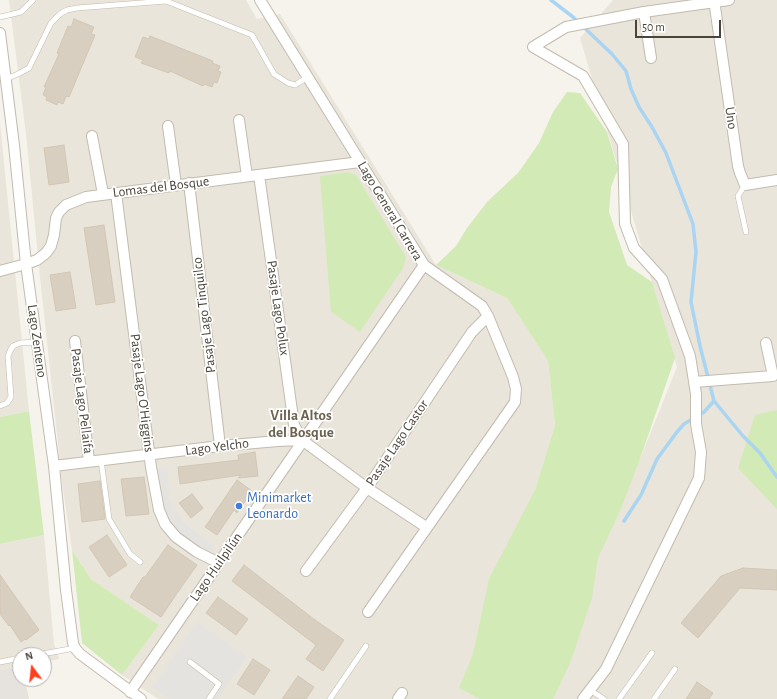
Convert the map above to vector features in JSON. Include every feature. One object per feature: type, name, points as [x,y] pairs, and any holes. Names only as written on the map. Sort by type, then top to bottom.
[{"type":"street","name":"Lago General Carrera","points":[[260,0],[279,33],[308,77],[424,265],[482,306],[488,316],[513,377],[516,389],[515,402],[426,527],[368,612]]},
{"type":"street","points":[[584,699],[606,669],[699,478],[701,452],[696,424],[696,394],[690,356],[662,278],[634,248],[625,224],[623,144],[584,76],[533,47],[566,27],[644,12],[729,0]]},
{"type":"street","name":"Uno","points":[[714,1],[738,166],[745,184]]},
{"type":"street","points":[[644,12],[651,58]]},
{"type":"street","name":"Lago Zenteno","points":[[0,33],[26,264],[54,466],[66,590],[74,648]]},
{"type":"street","points":[[239,120],[247,176]]},
{"type":"street","points":[[168,126],[176,185]]},
{"type":"street","points":[[92,136],[103,194]]},
{"type":"street","name":"Lomas del Bosque","points":[[0,271],[37,260],[46,253],[51,246],[56,218],[59,212],[66,205],[86,197],[360,162]]},
{"type":"street","name":"Pasaje Lago Polux","points":[[259,175],[294,425],[302,440]]},
{"type":"street","points":[[745,184],[777,180]]},
{"type":"street","name":"Pasaje Lago Tinquilco","points":[[189,184],[220,446]]},
{"type":"street","name":"Pasaje Lago O'Higgins","points":[[116,193],[150,455],[159,510],[170,531],[184,543],[206,557],[219,563]]},
{"type":"street","name":"Lago Huilpilún","points":[[130,692],[302,440],[424,265]]},
{"type":"street","name":"Pasaje Lago Castor","points":[[306,571],[366,488],[472,332],[488,316]]},
{"type":"street","name":"Pasaje Lago Pellaifa","points":[[75,341],[90,461]]},
{"type":"street","points":[[694,382],[773,376],[766,342]]},
{"type":"street","points":[[302,440],[366,488],[426,527]]},
{"type":"street","name":"Lago Yelcho","points":[[54,466],[220,446],[302,440]]},
{"type":"street","points":[[74,648],[141,699]]},
{"type":"lane","points":[[0,17],[21,12],[33,0]]},
{"type":"lane","points":[[6,79],[29,68],[51,23],[60,14],[68,10],[76,8],[166,1],[252,35],[274,74],[288,83],[297,84],[308,77]]},
{"type":"lane","points":[[745,184],[738,196],[746,232]]},
{"type":"lane","points":[[0,406],[7,403],[11,397],[8,356],[11,349],[20,343],[37,342]]},
{"type":"lane","points":[[101,460],[109,519],[130,554],[140,562]]},
{"type":"lane","points":[[330,699],[366,646]]},
{"type":"lane","points":[[52,652],[74,648]]},
{"type":"lane","points":[[619,699],[652,653]]},
{"type":"lane","points":[[0,662],[12,660]]},
{"type":"lane","points":[[190,662],[219,684],[208,699]]},
{"type":"lane","points":[[654,699],[675,669]]},
{"type":"lane","points":[[590,690],[604,699]]},
{"type":"shaded area","points":[[9,0],[246,0],[257,19],[280,14],[436,265],[507,298],[548,361],[555,425],[535,490],[634,474],[677,367],[580,38],[613,0],[777,0],[777,699],[158,699],[122,675],[159,625],[91,579],[72,550],[62,482],[26,134]]},
{"type":"shaded area","points":[[0,123],[29,411],[0,417]]},
{"type":"shaded area","points":[[167,467],[170,500],[183,522],[215,546],[208,555],[175,531],[161,506],[156,469]]},
{"type":"shaded area","points":[[44,535],[54,644],[59,659],[52,660],[52,647],[12,647],[12,668],[0,670],[0,544]]},
{"type":"shaded area","points":[[197,622],[247,656],[218,699],[169,699],[153,688]]},
{"type":"shaded area","points":[[12,668],[12,687],[27,687],[29,699],[0,699],[0,670]]},
{"type":"green space","points":[[567,92],[580,93],[607,132],[618,169],[611,187],[609,212],[627,265],[652,282],[675,358],[640,459],[620,511],[598,558],[592,598],[571,661],[553,699],[480,699],[459,688],[473,654],[489,579],[535,490],[555,425],[548,361],[507,298],[436,265],[456,246],[467,228],[487,202],[518,173],[539,143],[553,112]]},
{"type":"green space","points":[[348,172],[356,175],[406,257],[403,268],[360,332],[331,312],[320,176]]},
{"type":"green space","points":[[777,410],[777,509],[738,468],[755,415]]},
{"type":"green space","points":[[29,411],[44,535],[0,544],[0,417]]},
{"type":"green space","points":[[72,550],[91,579],[159,625],[122,675],[82,643]]},
{"type":"building","points":[[74,19],[94,27],[91,34],[95,35],[69,97],[66,96],[63,104],[58,102],[57,105],[46,100],[47,97],[43,95],[46,87],[44,87],[59,54],[57,53],[68,26],[71,27]]},
{"type":"building","points":[[150,36],[213,61],[212,63],[220,66],[218,71],[221,72],[217,83],[214,82],[212,87],[204,84],[203,86],[170,71],[169,73],[141,63],[143,60],[135,57],[143,37],[149,39]]},
{"type":"building","points":[[64,145],[69,182],[49,185],[44,148]]},
{"type":"building","points":[[104,225],[115,302],[96,305],[84,228]]},
{"type":"building","points":[[70,272],[76,308],[56,311],[50,275]]},
{"type":"building","points":[[255,452],[258,476],[238,478],[241,475],[180,484],[178,467],[239,460],[238,455]]},
{"type":"building","points":[[144,477],[149,514],[126,516],[121,479]]},
{"type":"building","points":[[237,480],[252,491],[237,513],[234,510],[217,535],[205,527]]},
{"type":"building","points":[[100,481],[105,519],[82,522],[78,484]]},
{"type":"building","points":[[192,494],[203,508],[191,518],[179,503]]},
{"type":"building","points":[[107,535],[127,565],[109,577],[89,547]]},
{"type":"building","points":[[168,545],[197,565],[161,617],[130,597],[143,577],[145,577]]},
{"type":"building","points":[[244,565],[315,620],[344,640],[323,671],[306,659],[316,645],[232,581]]},
{"type":"building","points":[[743,568],[777,570],[777,590],[740,588],[698,638],[681,623],[721,576]]},
{"type":"building","points":[[0,575],[39,630],[21,642],[10,625],[9,626],[0,614]]},
{"type":"building","points":[[218,597],[248,619],[236,635],[206,613]]},
{"type":"building","points":[[253,659],[270,670],[254,695],[237,684]]},
{"type":"building","points":[[298,676],[314,687],[306,699],[282,699]]},
{"type":"building","points":[[697,682],[713,693],[709,699],[686,699]]},
{"type":"waterway","points":[[551,0],[573,17],[612,54],[626,71],[631,89],[639,107],[666,153],[693,224],[696,252],[691,302],[714,401],[743,436],[760,453],[777,477]]},
{"type":"waterway","points":[[624,521],[641,495],[657,459],[677,432],[684,424],[704,412],[714,401]]},
{"type":"place","name":"Minimarket Leonardo","points":[[239,506]]},
{"type":"district","name":"Villa Altos del Bosque","points":[[301,424]]}]
